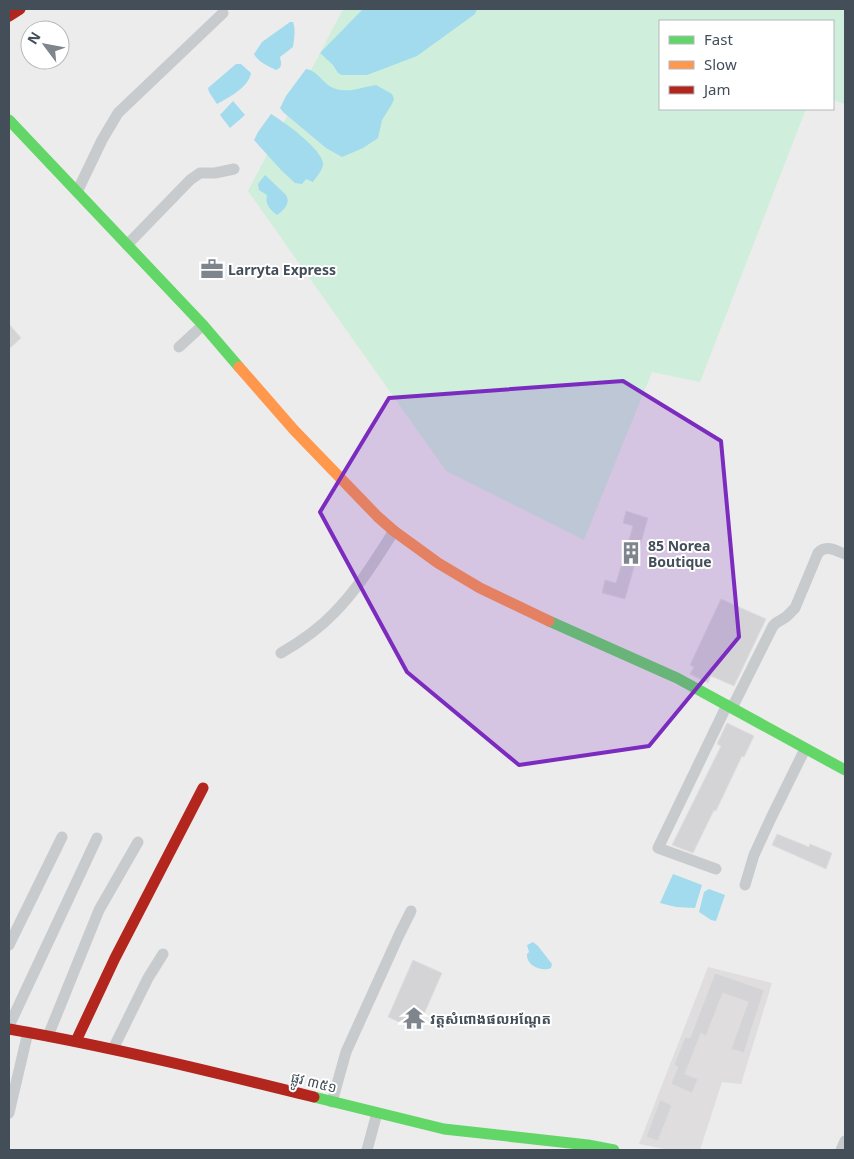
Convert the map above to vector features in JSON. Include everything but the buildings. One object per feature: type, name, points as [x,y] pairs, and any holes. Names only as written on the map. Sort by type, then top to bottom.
[{"type":"street","points":[[9,16],[20,9]]},
{"type":"street","points":[[77,192],[102,140],[118,113],[223,13]]},
{"type":"street","points":[[9,120],[203,325],[294,430],[378,517],[394,531],[438,563],[480,588],[676,678],[845,770]]},
{"type":"street","points":[[127,244],[190,180],[200,173],[215,173],[234,169]]},
{"type":"street","points":[[179,347],[203,325]]},
{"type":"street","points":[[282,654],[306,638],[334,614],[357,586],[394,531]]},
{"type":"street","points":[[716,869],[658,848],[773,626],[795,608],[818,553],[826,548],[845,554]]},
{"type":"street","points":[[744,885],[754,855],[805,748]]},
{"type":"street","points":[[76,1041],[115,958],[203,788]]},
{"type":"street","points":[[9,945],[62,837]]},
{"type":"street","points":[[9,1027],[97,838]]},
{"type":"street","points":[[48,1036],[99,910],[138,842]]},
{"type":"street","points":[[332,1102],[350,1043],[398,934],[411,911]]},
{"type":"street","points":[[113,1049],[148,978],[163,954]]},
{"type":"street","name":"ផ្លូវ ៣៥១","points":[[9,1027],[209,1071],[444,1129],[588,1144],[614,1150]]},
{"type":"street","points":[[9,1114],[28,1032]]},
{"type":"street","points":[[367,1150],[377,1113]]},
{"type":"street","points":[[841,1150],[845,1141]]},
{"type":"highlighted area","points":[[623,381],[721,441],[739,637],[649,746],[519,765],[407,672],[320,512],[389,398]]},
{"type":"shaded area","points":[[708,967],[772,983],[741,1084],[722,1082],[700,1150],[670,1150],[639,1144]]},
{"type":"green space","points":[[343,9],[845,9],[845,104],[834,100],[834,20],[659,20],[659,110],[806,110],[700,382],[652,372],[584,540],[446,471],[248,191]]},
{"type":"water","points":[[363,9],[477,9],[475,14],[417,56],[367,75],[342,75],[320,53]]},
{"type":"water","points":[[290,22],[293,22],[294,28],[293,47],[280,57],[281,66],[276,70],[261,62],[254,54],[262,42]]},
{"type":"water","points":[[236,64],[241,64],[251,73],[249,78],[237,92],[217,104],[208,88]]},
{"type":"water","points":[[306,69],[311,70],[328,85],[336,89],[351,90],[376,85],[392,94],[394,99],[382,120],[378,138],[363,148],[342,157],[326,148],[283,112],[280,108],[286,96]]},
{"type":"water","points":[[233,101],[245,115],[230,128],[220,115]]},
{"type":"water","points":[[271,114],[302,137],[322,159],[323,165],[313,182],[306,179],[302,184],[295,183],[254,140]]},
{"type":"water","points":[[265,175],[286,195],[288,201],[286,206],[277,215],[267,204],[267,195],[259,190],[258,184]]},
{"type":"water","points":[[673,874],[702,885],[695,908],[676,907],[660,903]]},
{"type":"water","points":[[709,889],[725,895],[716,921],[699,912],[704,892]]},
{"type":"water","points":[[533,942],[552,964],[551,968],[535,967],[529,962],[527,958],[529,952],[527,945]]},
{"type":"traffic: fast","points":[[9,120],[203,325],[239,367]]},
{"type":"traffic: fast","points":[[549,621],[677,678],[845,770]]},
{"type":"traffic: fast","points":[[314,1097],[444,1129],[588,1145],[614,1150]]},
{"type":"traffic: slow","points":[[239,367],[294,430],[378,517],[394,531],[438,563],[480,588],[549,621]]},
{"type":"traffic: jam","points":[[9,16],[20,9]]},
{"type":"traffic: jam","points":[[76,1041],[115,958],[203,788]]},
{"type":"traffic: jam","points":[[9,1029],[124,1052],[314,1097]]},
{"type":"place","name":"Larryta Express","points":[[212,269]]},
{"type":"place","name":"85 Norea Boutique","points":[[631,553]]},
{"type":"place","name":"វត្តសំពោងផលអណ្តែត","points":[[414,1018]]}]
